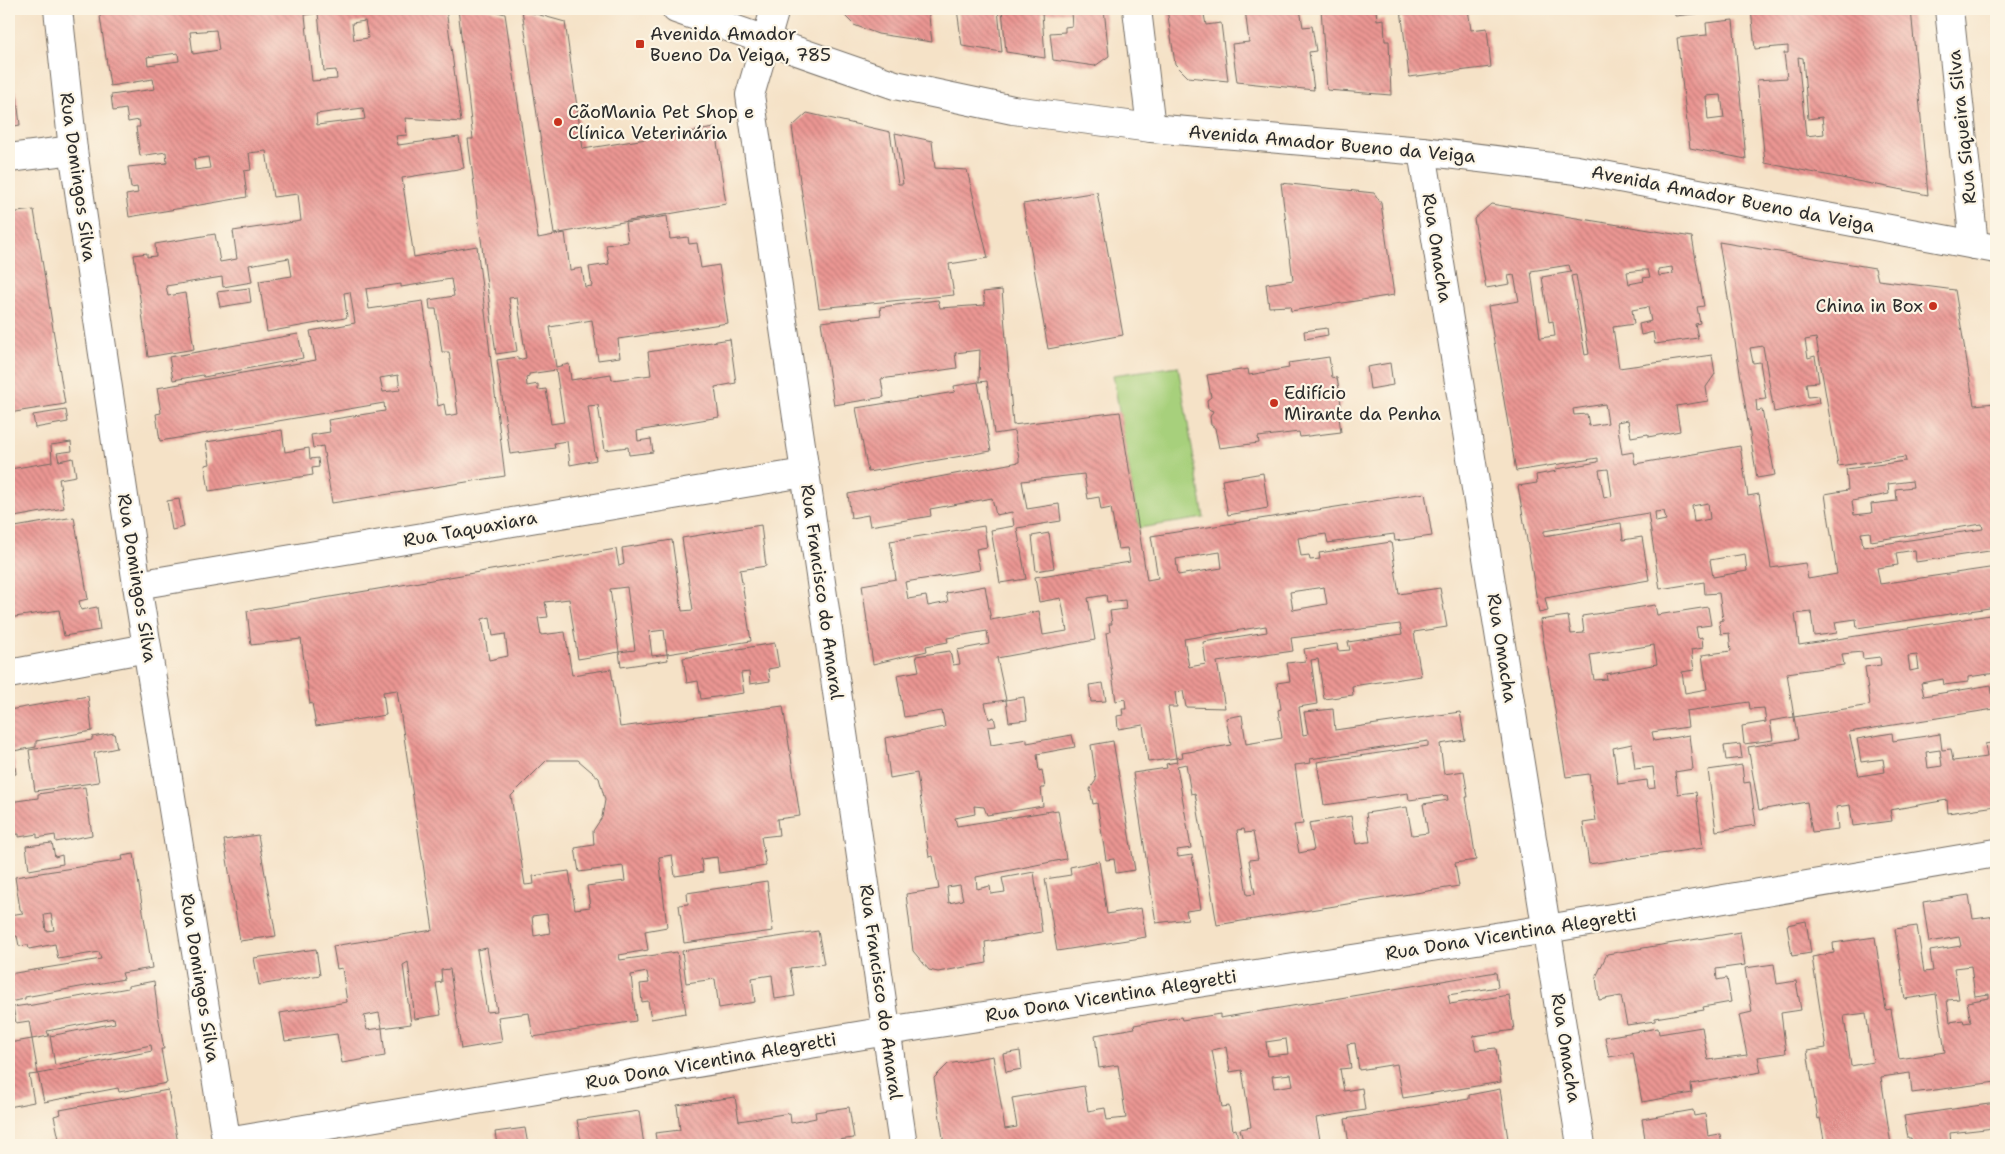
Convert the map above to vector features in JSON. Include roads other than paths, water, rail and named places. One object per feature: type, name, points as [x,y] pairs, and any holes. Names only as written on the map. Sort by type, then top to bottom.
[{"type":"street","name":"Rua Domingos Silva","points":[[58,9],[73,150],[137,585],[227,1144]]},
{"type":"street","name":"Avenida Amador Bueno da Veiga","points":[[676,9],[895,85],[1014,110],[1151,128],[1422,151],[1577,170],[1985,247]]},
{"type":"street","name":"Rua Francisco do Amaral","points":[[775,9],[750,95],[903,1145]]},
{"type":"street","points":[[1137,9],[1151,128]]},
{"type":"street","name":"Rua Siqueira Silva","points":[[1949,9],[1985,247]]},
{"type":"street","points":[[9,158],[73,150]]},
{"type":"street","name":"Rua Omacha","points":[[1422,151],[1581,1145]]},
{"type":"street","name":"Rua Taquaxiara","points":[[137,585],[804,473]]},
{"type":"street","points":[[9,674],[147,648]]},
{"type":"street","name":"Rua Dona Vicentina Alegretti","points":[[227,1144],[887,1031],[1547,929],[1996,853]]},
{"type":"place","name":"Avenida Amador Bueno Da Veiga, 785","points":[[640,44]]},
{"type":"place","name":"CãoMania Pet Shop e Clínica Veterinária","points":[[558,122]]},
{"type":"place","name":"China in Box","points":[[1933,306]]},
{"type":"place","name":"Edifício Mirante da Penha","points":[[1274,403]]}]
